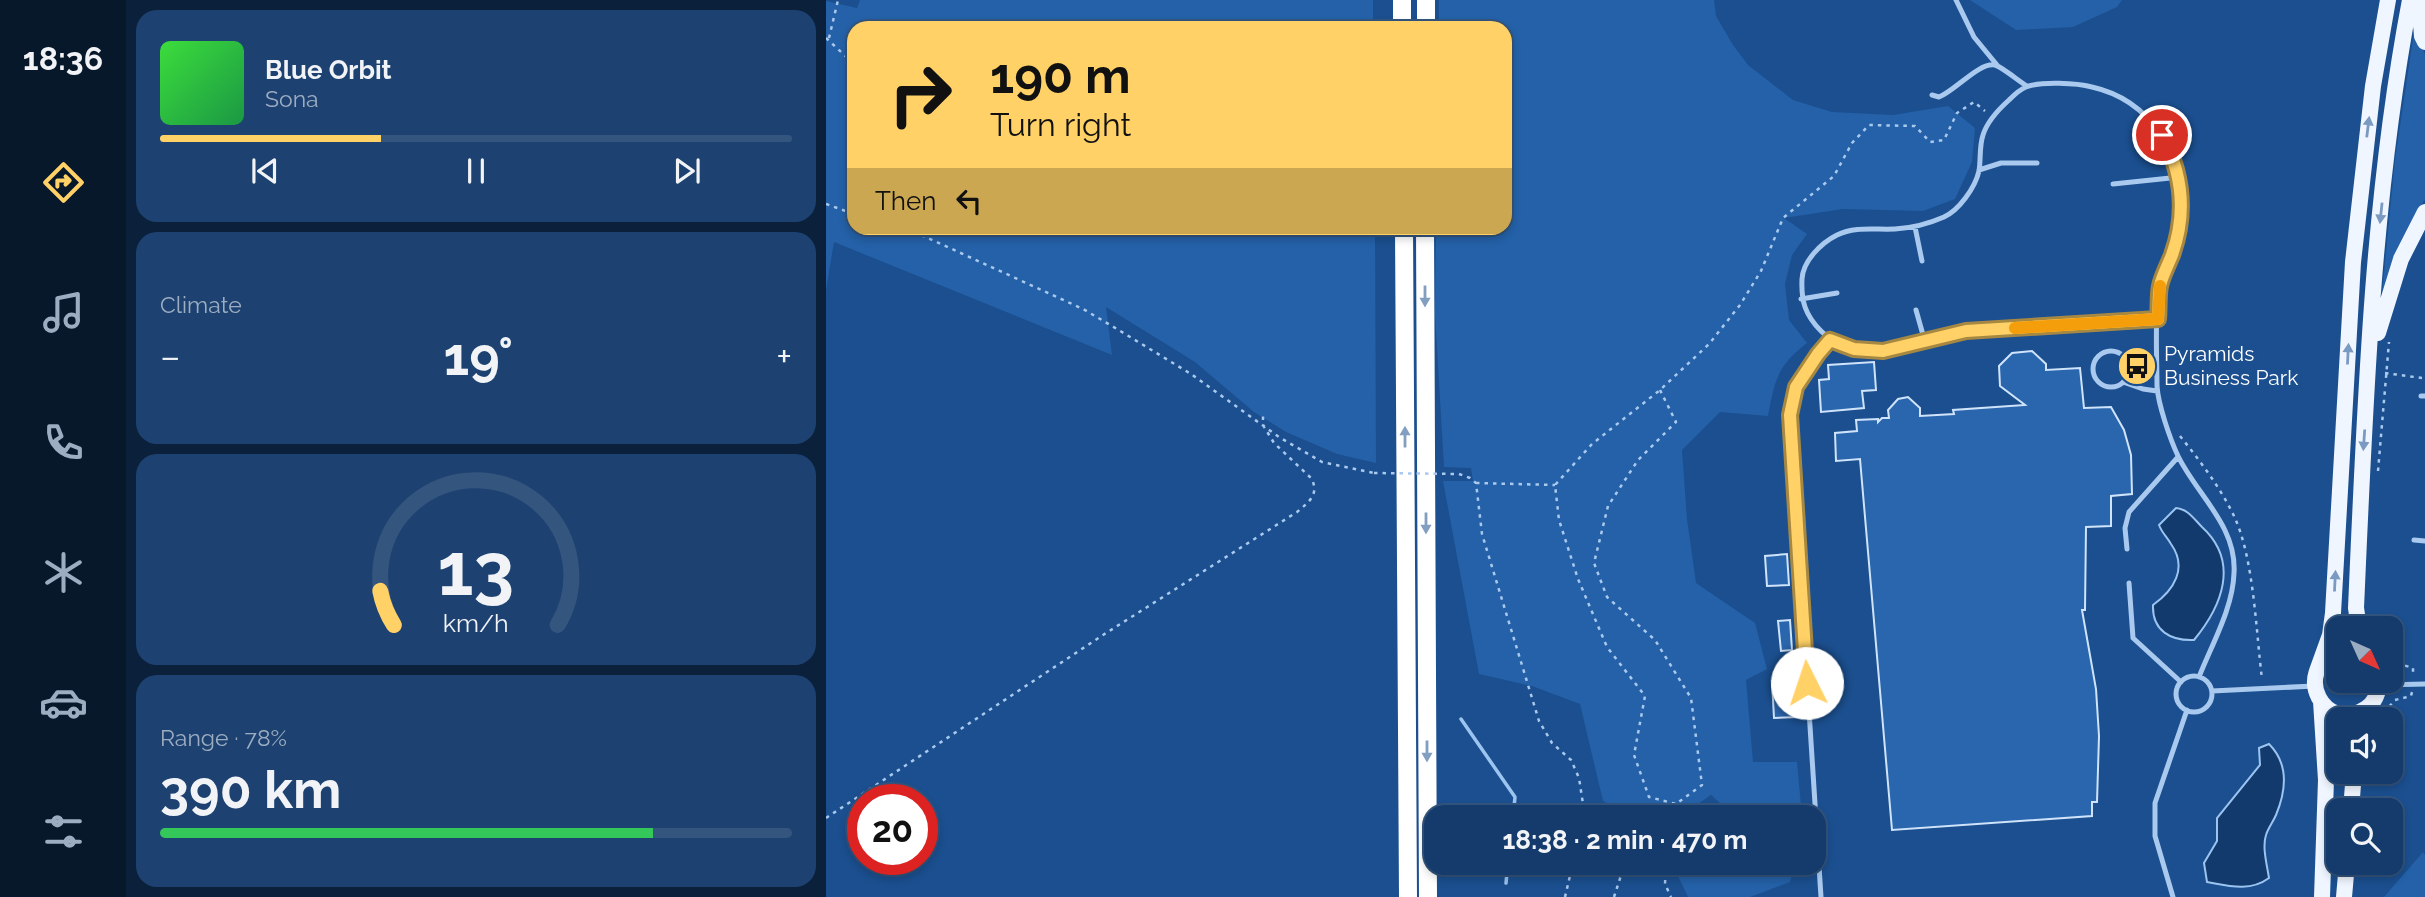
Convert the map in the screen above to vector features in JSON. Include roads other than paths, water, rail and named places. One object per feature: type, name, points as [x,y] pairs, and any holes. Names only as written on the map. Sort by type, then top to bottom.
[{"type":"highway","points":[[1402,0],[1402,21]]},
{"type":"highway","points":[[1426,0],[1426,21]]},
{"type":"highway","points":[[1404,235],[1408,897]]},
{"type":"highway","points":[[1425,235],[1428,897]]},
{"type":"highway","points":[[1396,897],[1405,485]]},
{"type":"main road","points":[[2322,897],[2326,780],[2317,686],[2333,613],[2353,262],[2373,86],[2388,0]]},
{"type":"main road","points":[[2358,616],[2356,595],[2380,220],[2401,47],[2410,0]]},
{"type":"main road","points":[[2419,0],[2422,36],[2425,42]]},
{"type":"main road","points":[[2369,372],[2402,259],[2425,212]]},
{"type":"main road","points":[[2317,686],[2326,658]]},
{"type":"main road","points":[[2317,686],[2332,707]]},
{"type":"main road","points":[[2344,897],[2346,875]]},
{"type":"lane","points":[[1956,0],[1974,37],[1997,65],[2027,86]]},
{"type":"lane","points":[[1932,95],[1939,97],[1949,93],[1985,65],[1997,65]]},
{"type":"lane","points":[[2158,319],[1966,331],[1883,351],[1854,349],[1830,340],[1811,321],[1801,299],[1803,271],[1816,251],[1833,236],[1849,230],[1915,227],[1950,214],[1973,185],[1979,170],[1983,134],[1993,117],[2010,98],[2027,86],[2088,86],[2106,91],[2146,116],[2162,135],[2173,155],[2180,177],[2181,214],[2173,253],[2160,285],[2157,391],[2178,457],[2221,520],[2232,549],[2234,572],[2230,601],[2199,677]]},
{"type":"lane","points":[[1979,170],[2001,163],[2037,163]]},
{"type":"lane","points":[[2113,184],[2180,177]]},
{"type":"lane","points":[[1915,227],[1922,261]]},
{"type":"lane","points":[[1801,299],[1837,293]]},
{"type":"lane","points":[[1916,310],[1925,342]]},
{"type":"lane","points":[[1821,897],[1790,415],[1796,387],[1830,340]]},
{"type":"lane","points":[[2123,382],[2127,377],[2128,366],[2123,356],[2112,351],[2097,358],[2092,369],[2096,380],[2101,384],[2112,387],[2123,382],[2157,391]]},
{"type":"lane","points":[[2127,549],[2125,528],[2129,512],[2178,457]]},
{"type":"lane","points":[[2414,540],[2425,541]]},
{"type":"lane","points":[[2129,583],[2133,638],[2180,682]]},
{"type":"lane","points":[[2191,676],[2199,677],[2210,685],[2210,702],[2202,709],[2187,710],[2178,699],[2180,682],[2191,676]]},
{"type":"lane","points":[[2403,684],[2425,684]]},
{"type":"lane","points":[[2212,691],[2317,686]]},
{"type":"lane","points":[[2172,897],[2155,836],[2155,803],[2187,710]]},
{"type":"waterway","points":[[1461,719],[1515,797],[1514,805]]},
{"type":"waterway","points":[[1506,883],[1507,875]]},
{"type":"place","name":"Pyramids Business Park","points":[[2137,366]]}]
